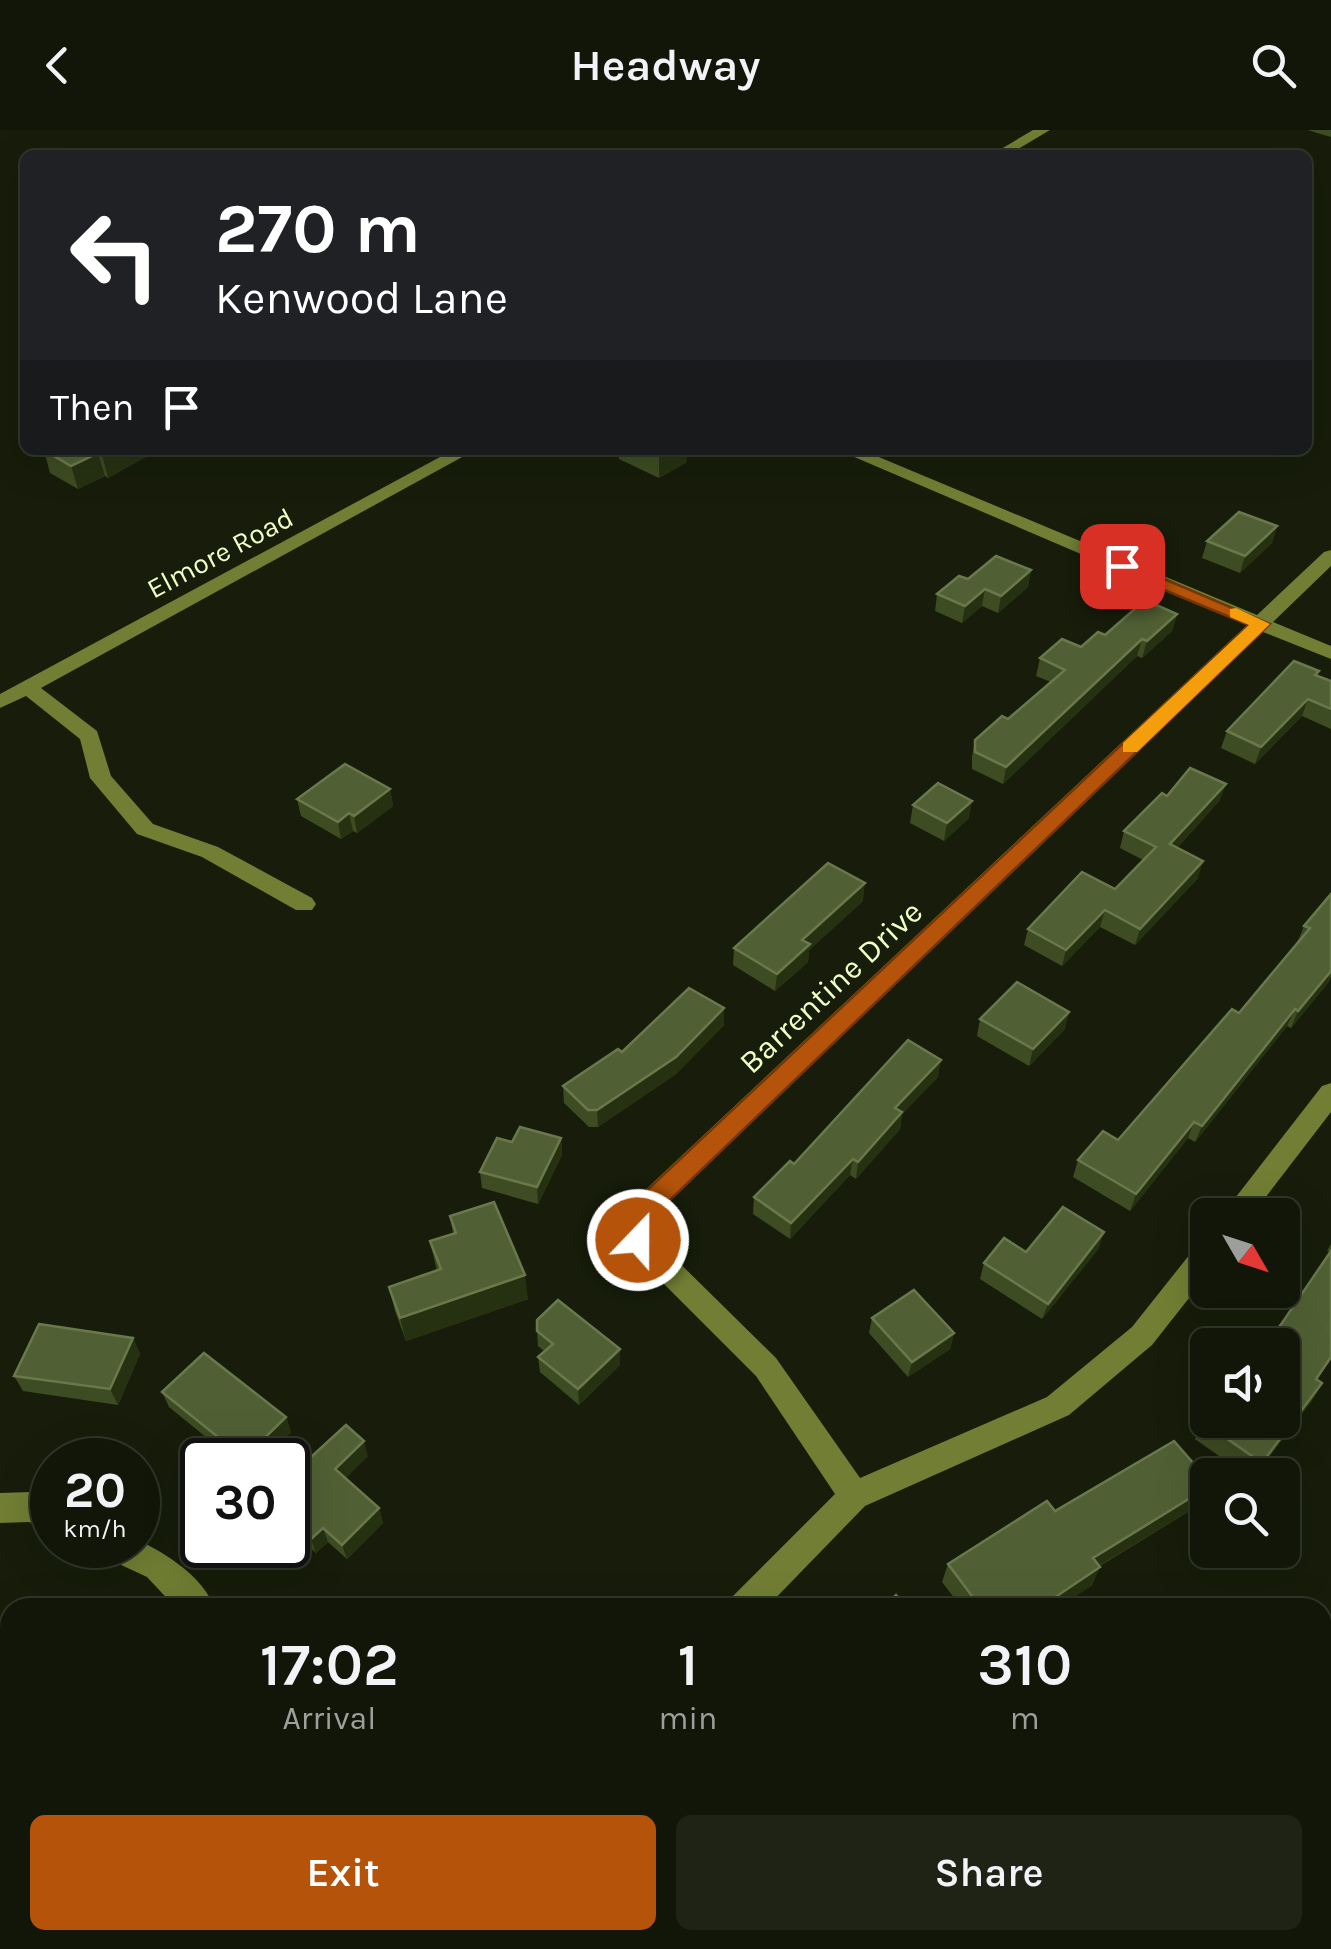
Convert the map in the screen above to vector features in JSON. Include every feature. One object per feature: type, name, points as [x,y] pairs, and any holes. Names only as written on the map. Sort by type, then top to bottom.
[{"type":"street","points":[[1007,150],[1043,130]]},
{"type":"street","name":"Elmore Road","points":[[0,702],[457,455]]},
{"type":"street","points":[[860,455],[1331,653]]},
{"type":"street","name":"Barrentine Drive","points":[[854,1496],[766,1367],[638,1240],[636,1216],[1331,556]]},
{"type":"street","points":[[28,686],[90,736],[100,778],[145,829],[210,852],[304,904]]},
{"type":"street","points":[[1249,1198],[1331,1093]]},
{"type":"street","points":[[753,1598],[854,1496],[1058,1406],[1142,1336],[1190,1275]]},
{"type":"street","points":[[0,1508],[30,1508]]},
{"type":"street","points":[[160,1568],[190,1598]]},
{"type":"building","points":[[52,455],[94,455],[71,466]]},
{"type":"building","points":[[1239,512],[1277,526],[1245,556],[1207,541]]},
{"type":"building","points":[[996,556],[1031,570],[1001,596],[985,589],[965,606],[937,594],[959,576],[968,579]]},
{"type":"building","points":[[1145,600],[1177,614],[1147,641],[1142,639],[1006,767],[975,752],[975,740],[1002,716],[1008,719],[1065,670],[1040,658],[1062,639],[1081,647],[1098,632],[1105,635]]},
{"type":"building","points":[[1294,661],[1319,671],[1315,675],[1331,681],[1331,709],[1308,699],[1261,747],[1227,731]]},
{"type":"building","points":[[345,764],[390,789],[354,816],[349,813],[338,822],[297,799]]},
{"type":"building","points":[[1190,768],[1226,784],[1170,844],[1203,861],[1140,929],[1105,910],[1066,950],[1028,929],[1082,872],[1115,889],[1156,847],[1124,831],[1162,793],[1167,796]]},
{"type":"building","points":[[938,783],[972,801],[947,823],[913,805]]},
{"type":"building","points":[[828,863],[865,883],[802,940],[810,944],[777,974],[734,948]]},
{"type":"building","points":[[1331,894],[1331,971],[1298,1011],[1295,1009],[1202,1126],[1194,1122],[1136,1194],[1078,1160],[1103,1131],[1118,1140],[1232,1009],[1239,1013],[1310,928],[1304,926]]},
{"type":"building","points":[[1017,982],[1069,1012],[1033,1049],[980,1019]]},
{"type":"building","points":[[689,988],[724,1008],[676,1057],[597,1110],[588,1110],[563,1086],[618,1049],[622,1052]]},
{"type":"building","points":[[908,1040],[941,1060],[895,1108],[902,1112],[858,1162],[853,1159],[791,1223],[754,1197],[790,1161],[794,1164]]},
{"type":"building","points":[[520,1127],[561,1138],[537,1187],[480,1172],[497,1138],[512,1142]]},
{"type":"building","points":[[494,1202],[525,1275],[400,1318],[389,1287],[441,1269],[430,1241],[456,1233],[450,1216]]},
{"type":"building","points":[[1063,1207],[1104,1232],[1048,1304],[984,1263],[1004,1238],[1026,1252]]},
{"type":"building","points":[[1331,1251],[1331,1357],[1316,1379],[1322,1383],[1300,1412],[1300,1328],[1278,1328],[1292,1308],[1300,1308],[1300,1297]]},
{"type":"building","points":[[914,1290],[954,1333],[912,1362],[872,1318]]},
{"type":"building","points":[[558,1300],[620,1349],[578,1389],[538,1357],[553,1344],[537,1331],[537,1320]]},
{"type":"building","points":[[39,1324],[133,1338],[110,1389],[14,1376]]},
{"type":"building","points":[[204,1353],[286,1417],[264,1438],[219,1438],[162,1392]]},
{"type":"building","points":[[346,1425],[364,1441],[335,1469],[379,1508],[342,1545],[323,1528],[310,1538],[310,1458]]},
{"type":"building","points":[[1226,1438],[1281,1438],[1266,1458],[1255,1458]]},
{"type":"building","points":[[1174,1441],[1190,1459],[1190,1498],[1093,1558],[1100,1567],[1054,1598],[974,1598],[948,1564],[1047,1501],[1055,1511]]},
{"type":"slow traffic","points":[[1130,748],[1261,624],[1236,613]]},
{"type":"route","points":[[638,1240],[636,1216],[1261,624],[1122,566]]}]
